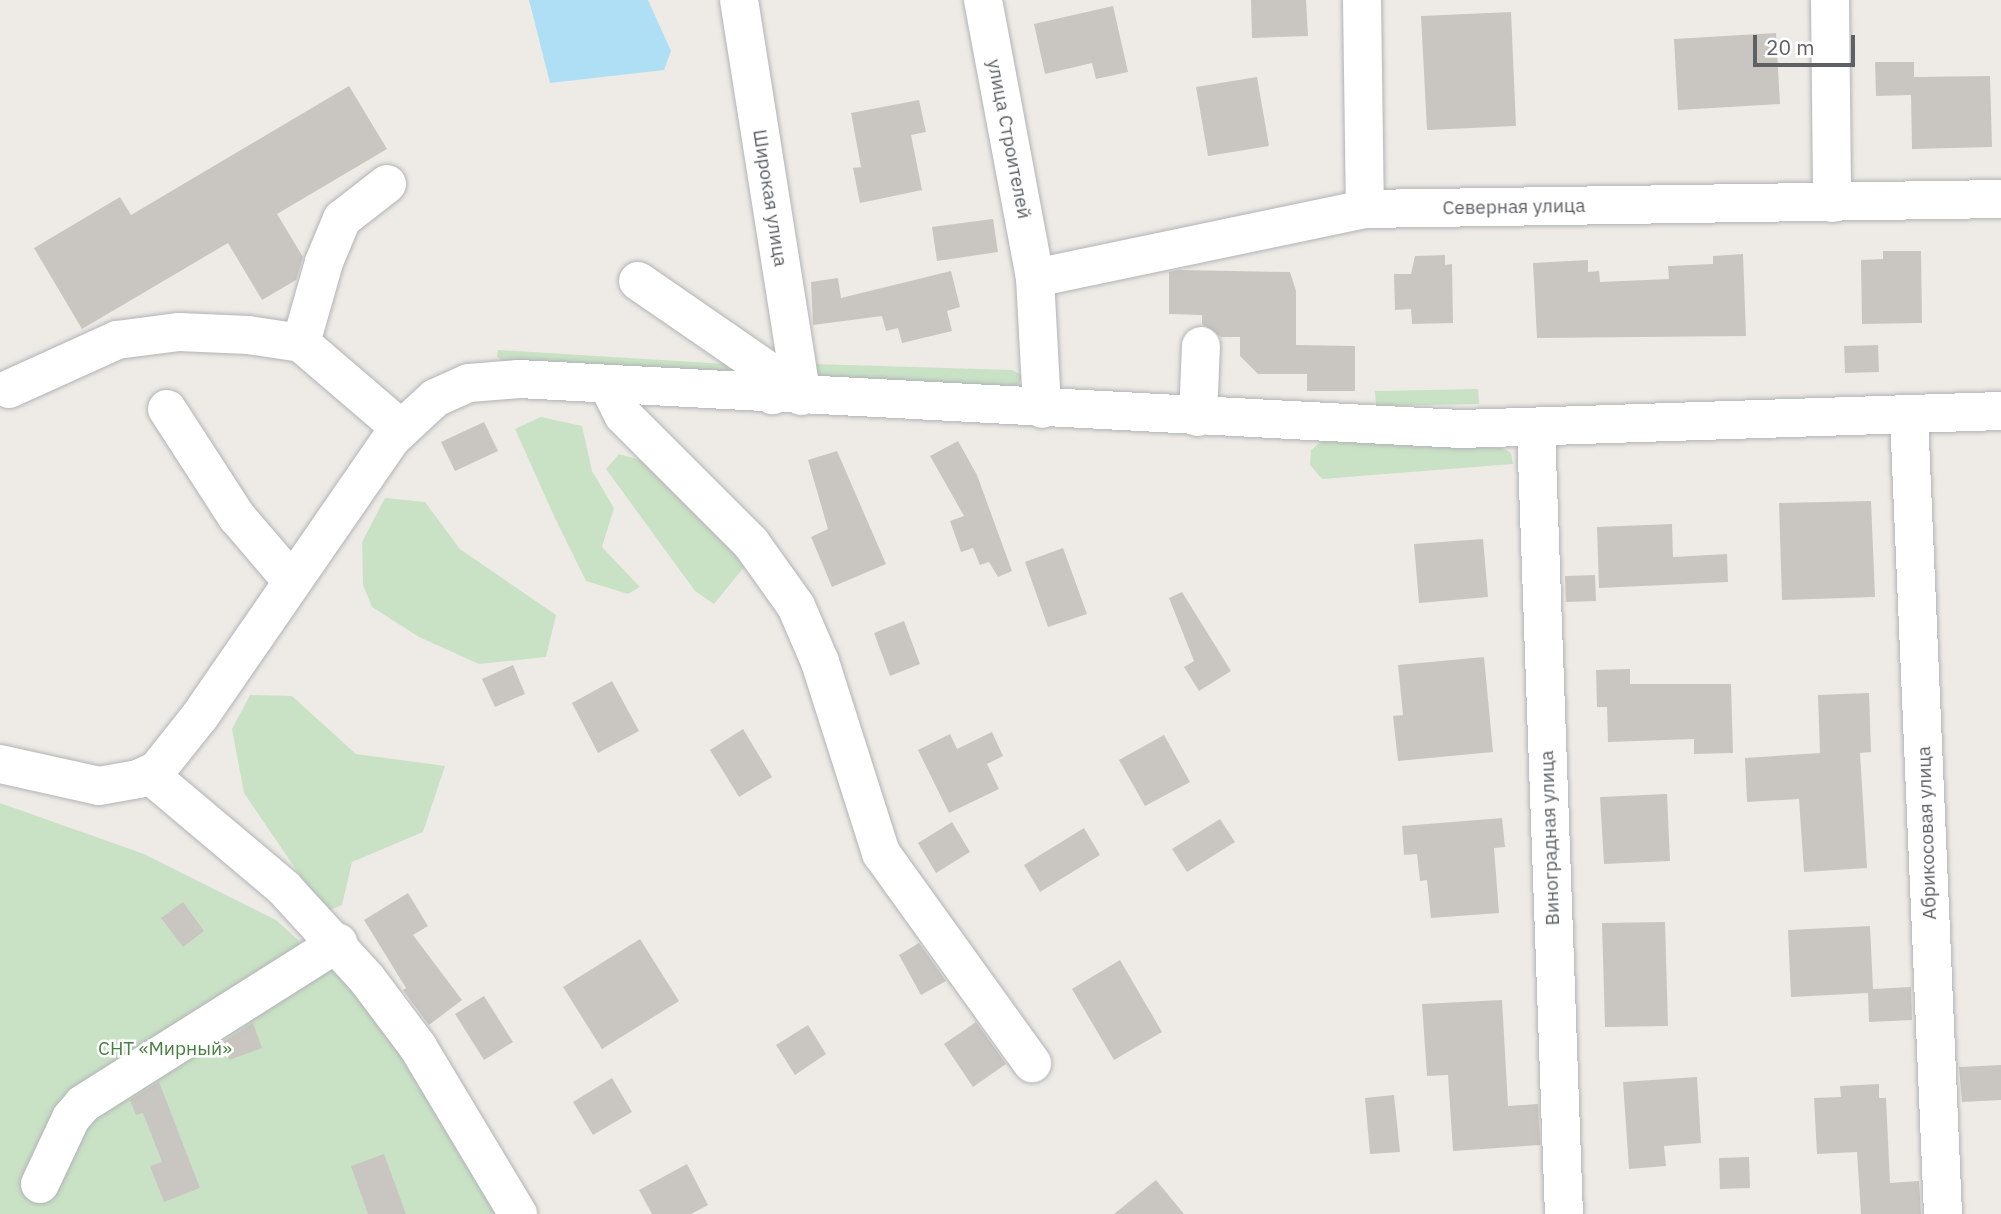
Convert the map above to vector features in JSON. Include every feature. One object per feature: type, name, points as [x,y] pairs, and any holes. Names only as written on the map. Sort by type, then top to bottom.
[{"type":"street","name":"Широкая улица","points":[[739,0],[787,396]]},
{"type":"street","name":"улица Строителей","points":[[983,0],[1035,278],[1042,409]]},
{"type":"street","points":[[1362,0],[1365,209]]},
{"type":"street","points":[[1830,0],[1832,203]]},
{"type":"street","points":[[301,343],[324,262],[342,219],[387,184]]},
{"type":"street","name":"Северная улица","points":[[1035,278],[1365,209],[2001,199]]},
{"type":"street","points":[[638,281],[767,370],[787,396]]},
{"type":"street","points":[[9,389],[117,340],[179,332],[248,335],[301,343],[400,428]]},
{"type":"street","points":[[1198,417],[1201,346]]},
{"type":"street","points":[[0,764],[88,785],[119,784],[150,775],[171,755],[200,716],[290,580],[400,428],[435,398],[469,383],[519,379],[1198,417],[1536,445],[1910,434],[2001,411]]},
{"type":"street","points":[[608,385],[623,415],[751,543],[796,606],[820,662],[881,853],[1032,1063]]},
{"type":"street","points":[[167,409],[237,517],[290,580]]},
{"type":"street","name":"Абрикосовая улица","points":[[1910,434],[1943,1214]]},
{"type":"street","name":"Виноградная улица","points":[[1536,445],[1564,1214]]},
{"type":"street","points":[[150,775],[284,888],[338,943],[418,1047],[518,1214]]},
{"type":"street","points":[[40,1184],[71,1118],[83,1104],[338,943]]},
{"type":"green space","points":[[498,350],[726,364],[729,370],[725,373],[511,367],[497,357]]},
{"type":"green space","points":[[815,364],[1012,370],[1023,376],[1016,386],[820,387]]},
{"type":"green space","points":[[1478,389],[1479,404],[1376,406],[1375,391]]},
{"type":"green space","points":[[541,417],[582,426],[592,471],[614,508],[602,547],[640,587],[628,594],[586,581],[554,516],[515,429]]},
{"type":"green space","points":[[1322,441],[1502,448],[1511,453],[1513,464],[1322,479],[1310,465],[1311,450]]},
{"type":"green space","points":[[619,454],[643,461],[749,561],[714,604],[695,591],[606,469]]},
{"type":"green space","points":[[385,498],[425,502],[460,549],[556,615],[546,657],[479,664],[419,637],[372,607],[363,585],[362,542]]},
{"type":"green space","points":[[250,695],[292,696],[356,754],[445,766],[423,832],[352,862],[342,905],[325,912],[244,793],[232,729]]},
{"type":"green space","name":"СНТ «Мирный»","points":[[0,803],[144,854],[276,920],[345,982],[415,1070],[500,1214],[0,1214]]},
{"type":"water","points":[[529,0],[648,0],[671,51],[664,70],[550,83]]},
{"type":"building","points":[[1251,0],[1306,0],[1308,36],[1252,38]]},
{"type":"building","points":[[1113,6],[1128,72],[1096,79],[1092,63],[1045,74],[1034,24]]},
{"type":"building","points":[[1511,12],[1516,126],[1427,130],[1421,16]]},
{"type":"building","points":[[1776,33],[1780,104],[1678,110],[1674,39]]},
{"type":"building","points":[[1875,62],[1914,62],[1914,77],[1990,76],[1992,147],[1912,149],[1911,95],[1876,96]]},
{"type":"building","points":[[1257,77],[1269,146],[1208,156],[1196,87]]},
{"type":"building","points":[[349,86],[387,149],[277,214],[303,257],[296,280],[262,300],[228,243],[82,329],[34,248],[120,197],[131,215]]},
{"type":"building","points":[[919,100],[926,132],[911,135],[922,190],[860,203],[853,168],[861,167],[851,113]]},
{"type":"building","points":[[993,219],[998,252],[937,261],[932,227]]},
{"type":"building","points":[[1883,251],[1921,251],[1922,323],[1862,324],[1861,260],[1883,259]]},
{"type":"building","points":[[1743,254],[1746,336],[1537,338],[1533,263],[1588,260],[1588,272],[1599,271],[1600,282],[1669,279],[1668,266],[1713,264],[1713,256]]},
{"type":"building","points":[[1445,255],[1445,265],[1452,264],[1453,323],[1412,324],[1411,309],[1395,310],[1394,274],[1411,274],[1415,256]]},
{"type":"building","points":[[951,271],[960,307],[947,311],[952,331],[902,343],[898,328],[886,331],[882,316],[813,325],[811,282],[838,278],[841,298]]},
{"type":"building","points":[[1169,272],[1290,272],[1296,291],[1296,345],[1355,346],[1355,391],[1307,391],[1307,374],[1258,374],[1240,356],[1240,337],[1221,337],[1202,324],[1202,315],[1169,314]]},
{"type":"building","points":[[1878,345],[1879,372],[1845,373],[1844,346]]},
{"type":"building","points":[[484,422],[498,451],[455,471],[441,442]]},
{"type":"building","points":[[958,441],[977,475],[1012,571],[998,577],[989,562],[980,565],[973,548],[961,552],[950,521],[964,516],[930,456]]},
{"type":"building","points":[[837,451],[886,564],[832,587],[811,537],[828,529],[808,460]]},
{"type":"building","points":[[1871,501],[1875,597],[1782,600],[1779,503]]},
{"type":"building","points":[[1672,524],[1673,557],[1727,554],[1728,582],[1599,588],[1597,527]]},
{"type":"building","points":[[1483,539],[1488,597],[1419,603],[1414,544]]},
{"type":"building","points":[[1063,548],[1087,614],[1048,627],[1025,562]]},
{"type":"building","points":[[1595,575],[1596,601],[1566,602],[1565,576]]},
{"type":"building","points":[[1182,592],[1231,671],[1199,691],[1184,667],[1194,661],[1169,598]]},
{"type":"building","points":[[904,621],[920,664],[890,676],[874,633]]},
{"type":"building","points":[[1484,657],[1493,752],[1398,761],[1393,716],[1403,715],[1398,665]]},
{"type":"building","points":[[513,665],[525,694],[495,707],[482,679]]},
{"type":"building","points":[[1630,669],[1630,684],[1731,684],[1733,753],[1694,754],[1694,739],[1608,742],[1607,707],[1597,707],[1596,670]]},
{"type":"building","points":[[612,681],[639,731],[598,753],[572,703]]},
{"type":"building","points":[[1869,693],[1871,752],[1860,753],[1867,868],[1804,872],[1799,799],[1747,802],[1745,758],[1820,753],[1818,695]]},
{"type":"building","points":[[743,729],[772,777],[739,797],[710,750]]},
{"type":"building","points":[[992,732],[1003,756],[987,764],[999,789],[949,813],[918,750],[950,734],[957,749]]},
{"type":"building","points":[[1164,735],[1190,782],[1145,806],[1119,760]]},
{"type":"building","points":[[1667,794],[1670,861],[1604,864],[1600,797]]},
{"type":"building","points":[[1502,818],[1505,847],[1494,848],[1499,913],[1431,918],[1427,880],[1420,881],[1417,854],[1404,855],[1402,826]]},
{"type":"building","points":[[1220,819],[1235,842],[1187,872],[1172,849]]},
{"type":"building","points":[[952,822],[970,852],[936,873],[918,843]]},
{"type":"building","points":[[1084,828],[1100,855],[1040,892],[1024,865]]},
{"type":"building","points":[[408,893],[428,926],[413,935],[462,1000],[429,1025],[403,990],[406,988],[364,920]]},
{"type":"building","points":[[183,902],[204,931],[183,947],[161,918]]},
{"type":"building","points":[[1665,922],[1668,1026],[1605,1027],[1602,923]]},
{"type":"building","points":[[1870,926],[1873,989],[1911,987],[1912,1020],[1869,1022],[1868,993],[1791,997],[1788,930]]},
{"type":"building","points":[[640,939],[679,1001],[602,1049],[563,987]]},
{"type":"building","points":[[919,943],[946,981],[921,995],[899,955]]},
{"type":"building","points":[[1120,960],[1162,1032],[1114,1060],[1072,989]]},
{"type":"building","points":[[484,996],[513,1042],[484,1060],[455,1014]]},
{"type":"building","points":[[1502,1000],[1508,1106],[1538,1104],[1540,1145],[1453,1151],[1448,1075],[1427,1076],[1422,1004]]},
{"type":"building","points":[[976,1022],[1006,1064],[973,1087],[944,1044]]},
{"type":"building","points":[[253,1023],[262,1048],[229,1060],[223,1042]]},
{"type":"building","points":[[808,1025],[826,1054],[795,1075],[776,1045]]},
{"type":"building","points":[[2001,1065],[2001,1100],[1962,1102],[1959,1067]]},
{"type":"building","points":[[1697,1077],[1701,1143],[1664,1146],[1666,1166],[1629,1169],[1623,1082]]},
{"type":"building","points":[[612,1078],[632,1112],[593,1135],[573,1102]]},
{"type":"building","points":[[159,1082],[200,1188],[164,1202],[150,1166],[162,1162],[143,1113],[136,1115],[130,1100]]},
{"type":"building","points":[[1879,1084],[1879,1098],[1886,1098],[1890,1183],[1919,1181],[1921,1214],[1861,1214],[1857,1152],[1817,1154],[1814,1098],[1841,1097],[1840,1086]]},
{"type":"building","points":[[1394,1095],[1400,1152],[1370,1154],[1365,1098]]},
{"type":"building","points":[[384,1154],[406,1214],[368,1214],[351,1166]]},
{"type":"building","points":[[1749,1157],[1750,1188],[1720,1189],[1719,1158]]},
{"type":"building","points":[[687,1164],[708,1205],[691,1214],[652,1214],[639,1190]]},
{"type":"building","points":[[1156,1180],[1184,1214],[1114,1214]]}]
